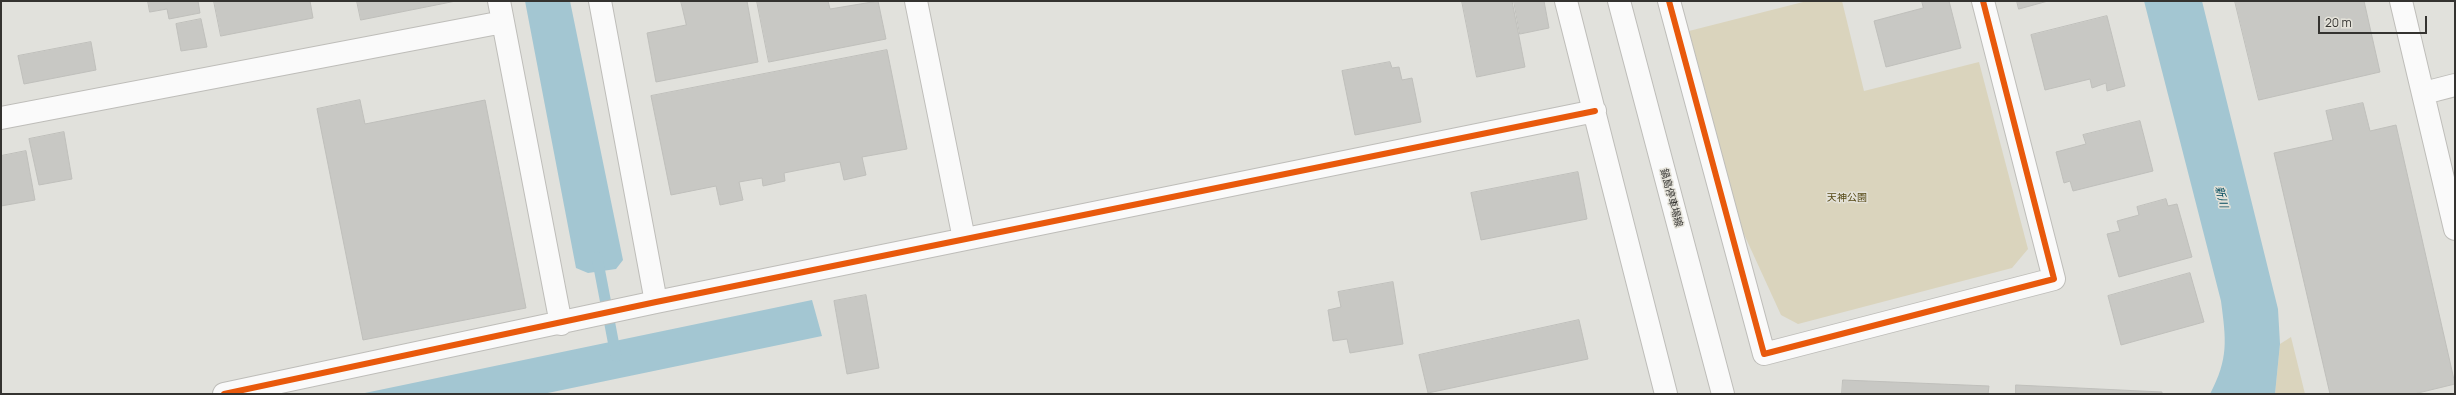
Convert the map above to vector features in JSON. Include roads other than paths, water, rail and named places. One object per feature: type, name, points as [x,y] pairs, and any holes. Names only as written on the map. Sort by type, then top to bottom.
[{"type":"street","points":[[499,1],[561,324]]},
{"type":"street","points":[[600,1],[648,304]]},
{"type":"street","points":[[916,1],[964,239]]},
{"type":"street","points":[[1566,1],[1666,394]]},
{"type":"street","name":"鍋島停車場線","points":[[1619,1],[1723,394]]},
{"type":"street","points":[[1669,1],[1764,354],[2054,279],[1983,1]]},
{"type":"street","points":[[2401,1],[2455,229]]},
{"type":"street","points":[[1,118],[503,22]]},
{"type":"street","points":[[2424,93],[2455,85]]},
{"type":"street","points":[[224,394],[561,324],[648,304],[1595,111]]},
{"type":"water","points":[[525,1],[570,1],[623,260],[616,269],[588,273],[576,268]]},
{"type":"water","name":"新川","points":[[2144,1],[2202,1],[2278,309],[2280,344],[2275,394],[2210,394],[2223,359],[2225,338],[2221,301]]},
{"type":"water","points":[[812,300],[822,336],[543,394],[360,394]]},
{"type":"waterway","points":[[597,257],[616,356]]},
{"type":"park label","name":"天神公園","points":[[1847,198]]}]
